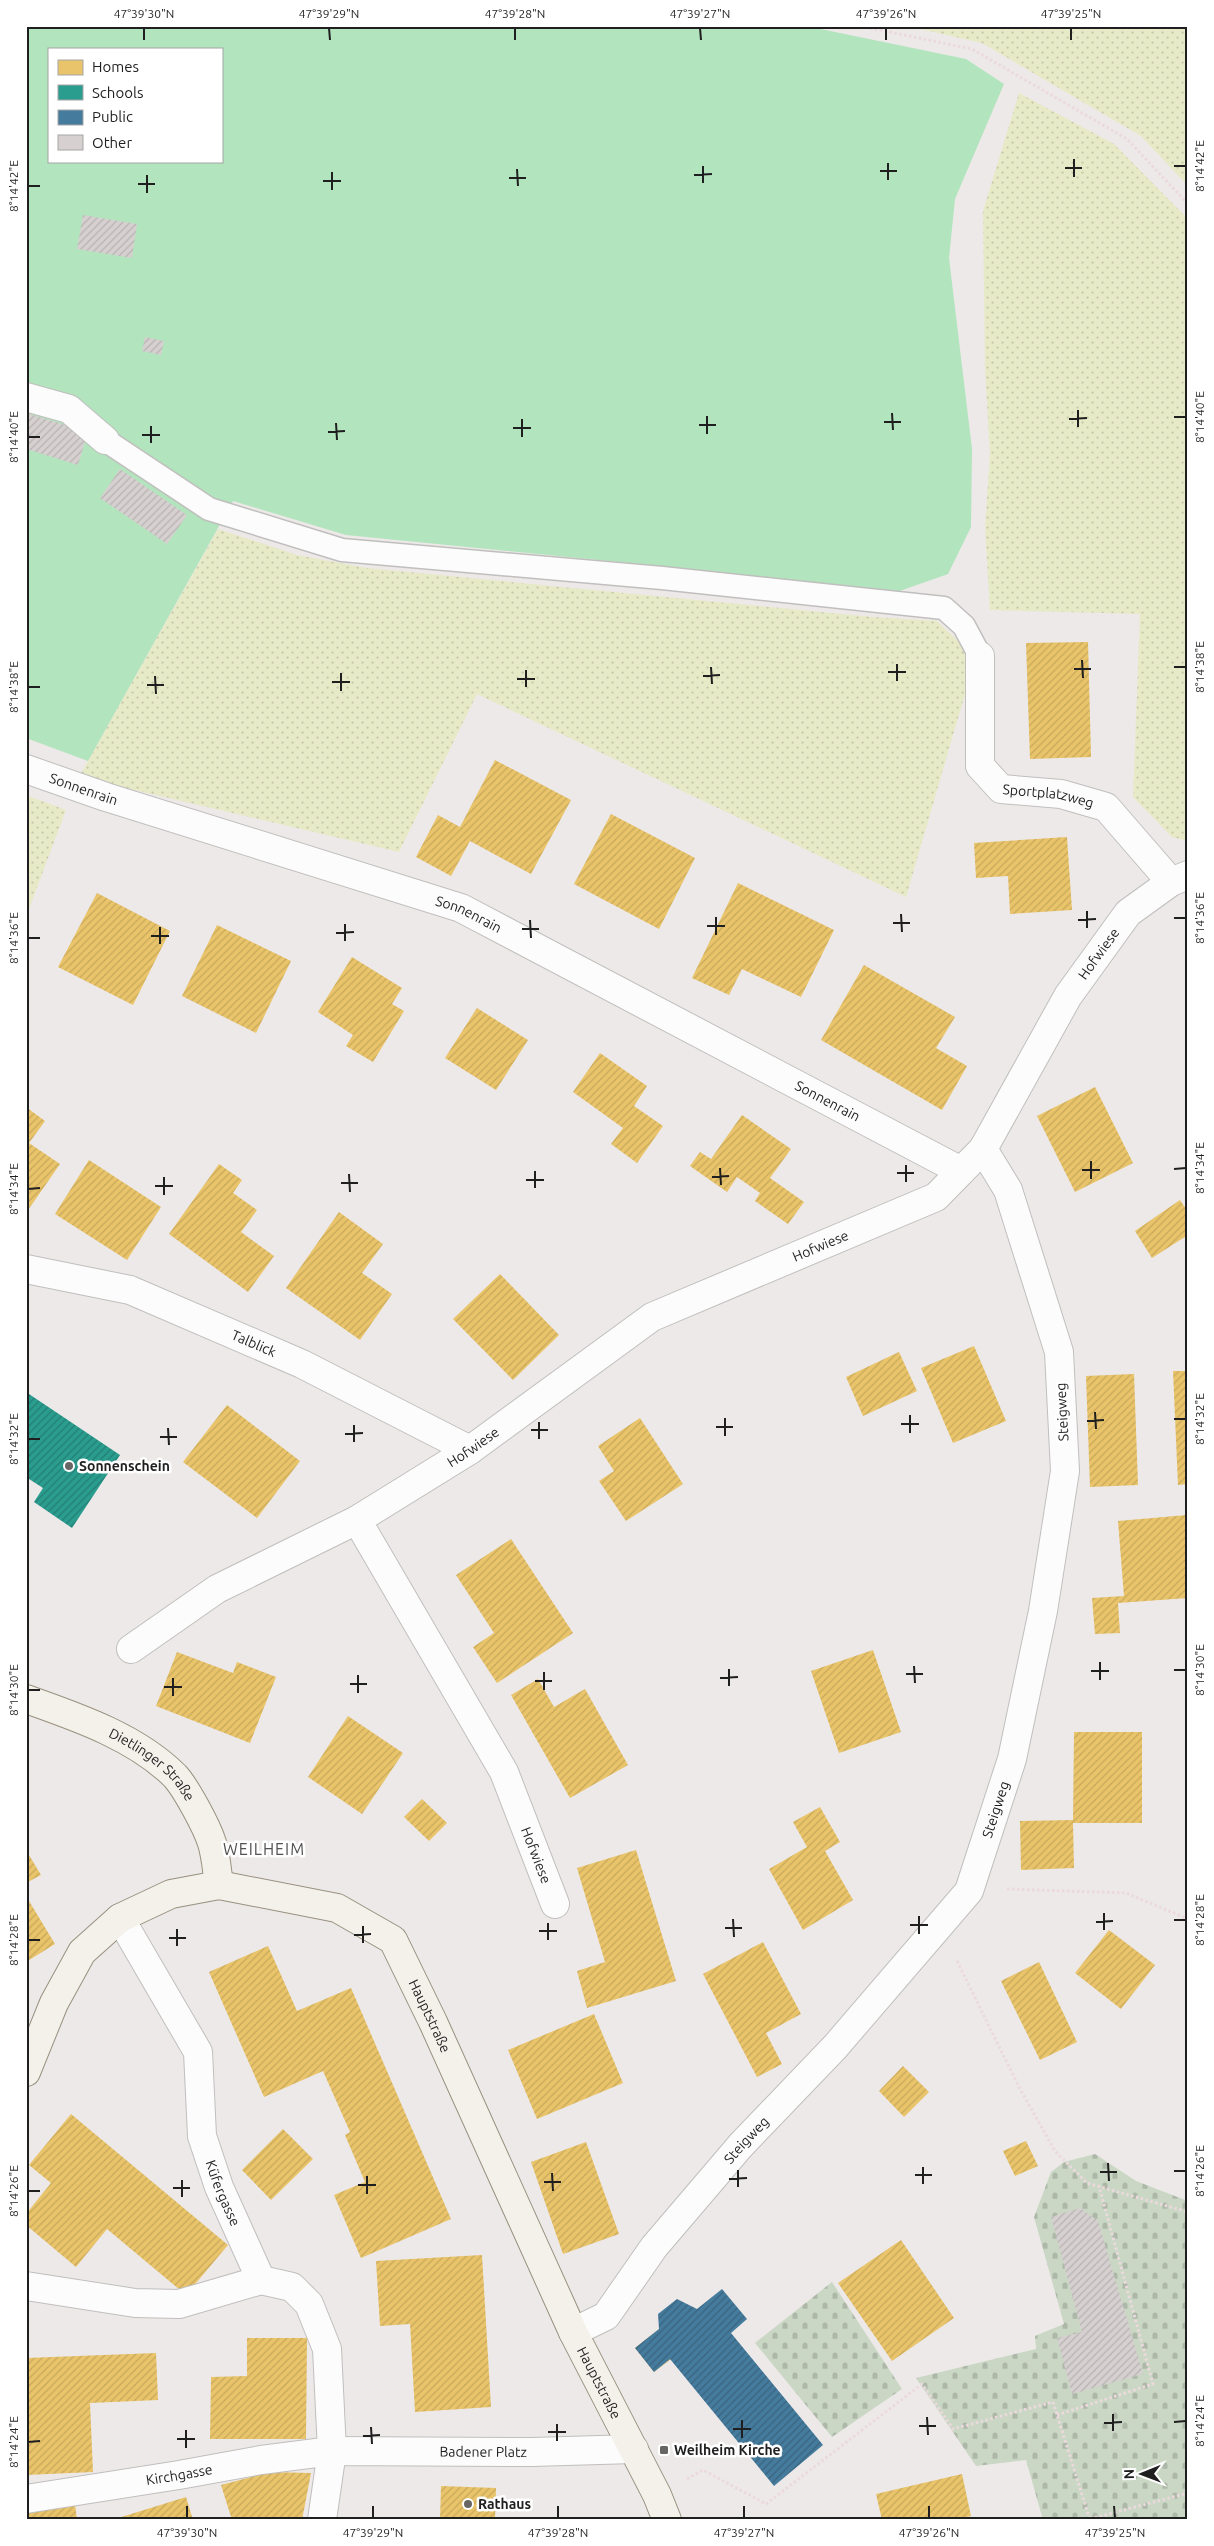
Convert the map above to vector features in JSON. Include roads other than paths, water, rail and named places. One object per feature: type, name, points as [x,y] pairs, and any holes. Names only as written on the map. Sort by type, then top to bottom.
[{"type":"street","points":[[26,397],[69,409],[105,440]]},
{"type":"street","name":"Sportplatzweg","points":[[980,656],[980,766],[1001,789],[1061,794],[1106,807],[1179,878]]},
{"type":"street","name":"Sonnenrain","points":[[26,769],[116,800],[461,908],[961,1171]]},
{"type":"street","name":"Hofwiese","points":[[131,1649],[217,1589],[356,1520],[470,1450],[652,1317],[936,1198],[983,1149],[1068,996],[1128,913],[1179,878]]},
{"type":"street","name":"Steigweg","points":[[573,2332],[606,2316],[654,2247],[735,2153],[835,2047],[940,1927],[968,1891],[1012,1760],[1043,1611],[1065,1471],[1059,1352],[1008,1190],[983,1149]]},
{"type":"street","name":"Talblick","points":[[26,1269],[130,1290],[302,1364],[470,1450]]},
{"type":"street","name":"Hofwiese","points":[[356,1520],[504,1772],[555,1904]]},
{"type":"street","name":"Dietlinger Straße","points":[[26,1698],[69,1714],[136,1746],[175,1777],[197,1812],[212,1843],[219,1885]]},
{"type":"street","name":"Hauptstraße","points":[[26,2072],[54,2003],[82,1952],[120,1918],[171,1894],[219,1885],[337,1908],[393,1940],[433,2022],[573,2332],[657,2495],[667,2520]]},
{"type":"street","name":"Küfergasse","points":[[120,1918],[198,2052],[202,2136],[219,2186],[261,2280]]},
{"type":"street","points":[[26,2286],[135,2302],[179,2304],[261,2280],[292,2287],[309,2304],[327,2349],[332,2451],[322,2520]]},
{"type":"street","name":"Badener Platz","points":[[332,2451],[532,2452],[634,2450]]},
{"type":"street","name":"Kirchgasse","points":[[26,2499],[261,2460],[332,2451]]},
{"type":"lane","points":[[105,440],[209,509],[342,550],[662,578],[944,608],[964,626],[980,656]]},
{"type":"place","name":"Sonnenschein","points":[[69,1466]]},
{"type":"place","name":"Weilheim Kirche","points":[[664,2450]]},
{"type":"place","name":"Rathaus","points":[[468,2504]]},
{"type":"district","name":"WEILHEIM","points":[[264,1849]]}]
